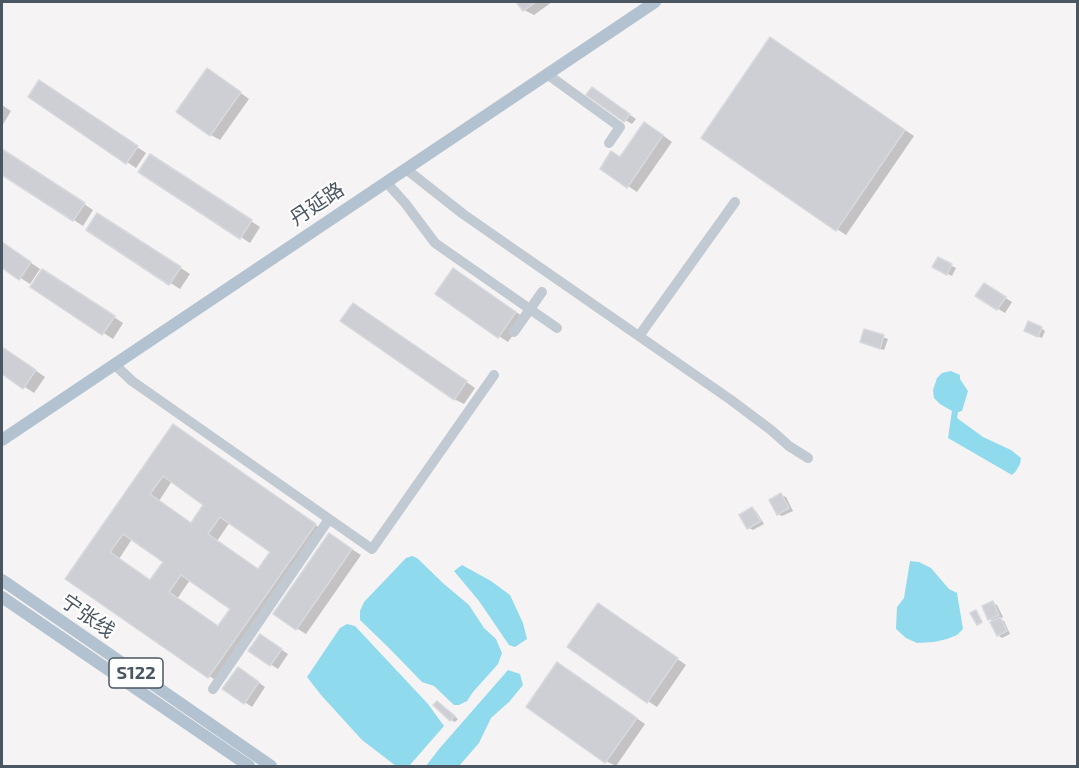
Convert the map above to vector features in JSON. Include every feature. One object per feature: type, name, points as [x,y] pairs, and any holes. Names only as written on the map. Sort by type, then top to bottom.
[{"type":"main road","name":"丹延路","points":[[2,440],[655,2]]},
{"type":"main road","name":"宁张线","points":[[2,580],[272,766]]},
{"type":"main road","name":"宁张线","points":[[2,597],[249,766]]},
{"type":"street","points":[[547,74],[620,126],[609,143]]},
{"type":"street","points":[[405,169],[463,214],[731,400],[771,430],[789,447],[807,458]]},
{"type":"street","points":[[386,182],[435,243],[557,328]]},
{"type":"street","points":[[639,336],[735,202]]},
{"type":"street","points":[[514,332],[542,292]]},
{"type":"street","points":[[114,364],[132,381],[372,549],[494,375]]},
{"type":"street","points":[[213,689],[328,519]]},
{"type":"water","points":[[951,371],[960,375],[968,391],[962,411],[958,412],[957,418],[983,437],[1011,450],[1021,458],[1020,464],[1012,475],[948,438],[952,411],[934,398],[933,390],[937,378],[942,373]]},
{"type":"water","points":[[412,556],[469,605],[484,628],[496,639],[502,653],[498,664],[467,701],[459,705],[454,705],[434,686],[422,682],[360,620],[360,611],[364,602],[406,558]]},
{"type":"water","points":[[910,561],[919,562],[931,568],[949,589],[957,593],[963,629],[957,635],[934,642],[917,643],[906,638],[896,629],[897,607],[904,598]]},
{"type":"water","points":[[462,565],[491,581],[510,595],[523,623],[527,639],[515,647],[509,645],[479,601],[454,571]]},
{"type":"water","points":[[347,624],[355,626],[428,704],[444,726],[409,766],[396,766],[362,740],[307,677],[340,628]]},
{"type":"water","points":[[508,670],[520,674],[523,685],[491,718],[479,743],[459,766],[426,766],[439,749]]},
{"type":"building","points":[[516,2],[536,2],[523,11]]},
{"type":"building","points":[[770,37],[905,130],[836,231],[701,138]]},
{"type":"building","points":[[207,68],[241,92],[210,136],[176,112]]},
{"type":"building","points":[[39,80],[138,146],[126,164],[28,97]]},
{"type":"building","points":[[592,87],[630,114],[624,122],[586,95]]},
{"type":"building","points":[[644,122],[663,135],[627,188],[600,169],[611,151],[620,157]]},
{"type":"building","points":[[2,149],[85,203],[73,221],[2,175]]},
{"type":"building","points":[[150,154],[252,220],[240,239],[138,172]]},
{"type":"building","points":[[97,213],[181,267],[169,285],[86,230]]},
{"type":"building","points":[[2,242],[31,262],[19,280],[2,268]]},
{"type":"building","points":[[938,257],[952,264],[947,275],[932,267]]},
{"type":"building","points":[[453,268],[516,312],[498,338],[435,294]]},
{"type":"building","points":[[42,269],[115,316],[102,335],[30,287]]},
{"type":"building","points":[[984,283],[1006,297],[997,310],[975,296]]},
{"type":"building","points":[[353,303],[467,381],[454,400],[340,321]]},
{"type":"building","points":[[1028,321],[1042,327],[1038,337],[1024,331]]},
{"type":"building","points":[[864,329],[884,335],[880,349],[860,342]]},
{"type":"building","points":[[2,347],[36,370],[23,389],[2,374]]},
{"type":"building","points":[[173,424],[316,524],[208,678],[65,579]],"holes":[[[163,476],[203,505],[191,523],[150,494]],[[220,517],[270,552],[258,569],[208,534]],[[123,534],[163,562],[150,580],[110,552]],[[181,575],[230,609],[218,626],[169,592]]]},
{"type":"building","points":[[781,493],[789,508],[777,515],[769,500]]},
{"type":"building","points":[[752,507],[761,521],[747,529],[739,515]]},
{"type":"building","points":[[329,533],[352,549],[296,630],[273,614]]},
{"type":"building","points":[[993,601],[999,615],[988,620],[982,606]]},
{"type":"building","points":[[598,603],[678,658],[647,703],[567,647]]},
{"type":"building","points":[[976,610],[982,622],[977,625],[970,613]]},
{"type":"building","points":[[1000,617],[1007,631],[997,636],[990,622]]},
{"type":"building","points":[[260,634],[282,649],[270,666],[248,651]]},
{"type":"building","points":[[557,662],[637,718],[605,763],[526,707]]},
{"type":"building","points":[[238,667],[259,682],[244,704],[222,689]]},
{"type":"building","points":[[437,701],[455,716],[450,721],[433,705]]}]
